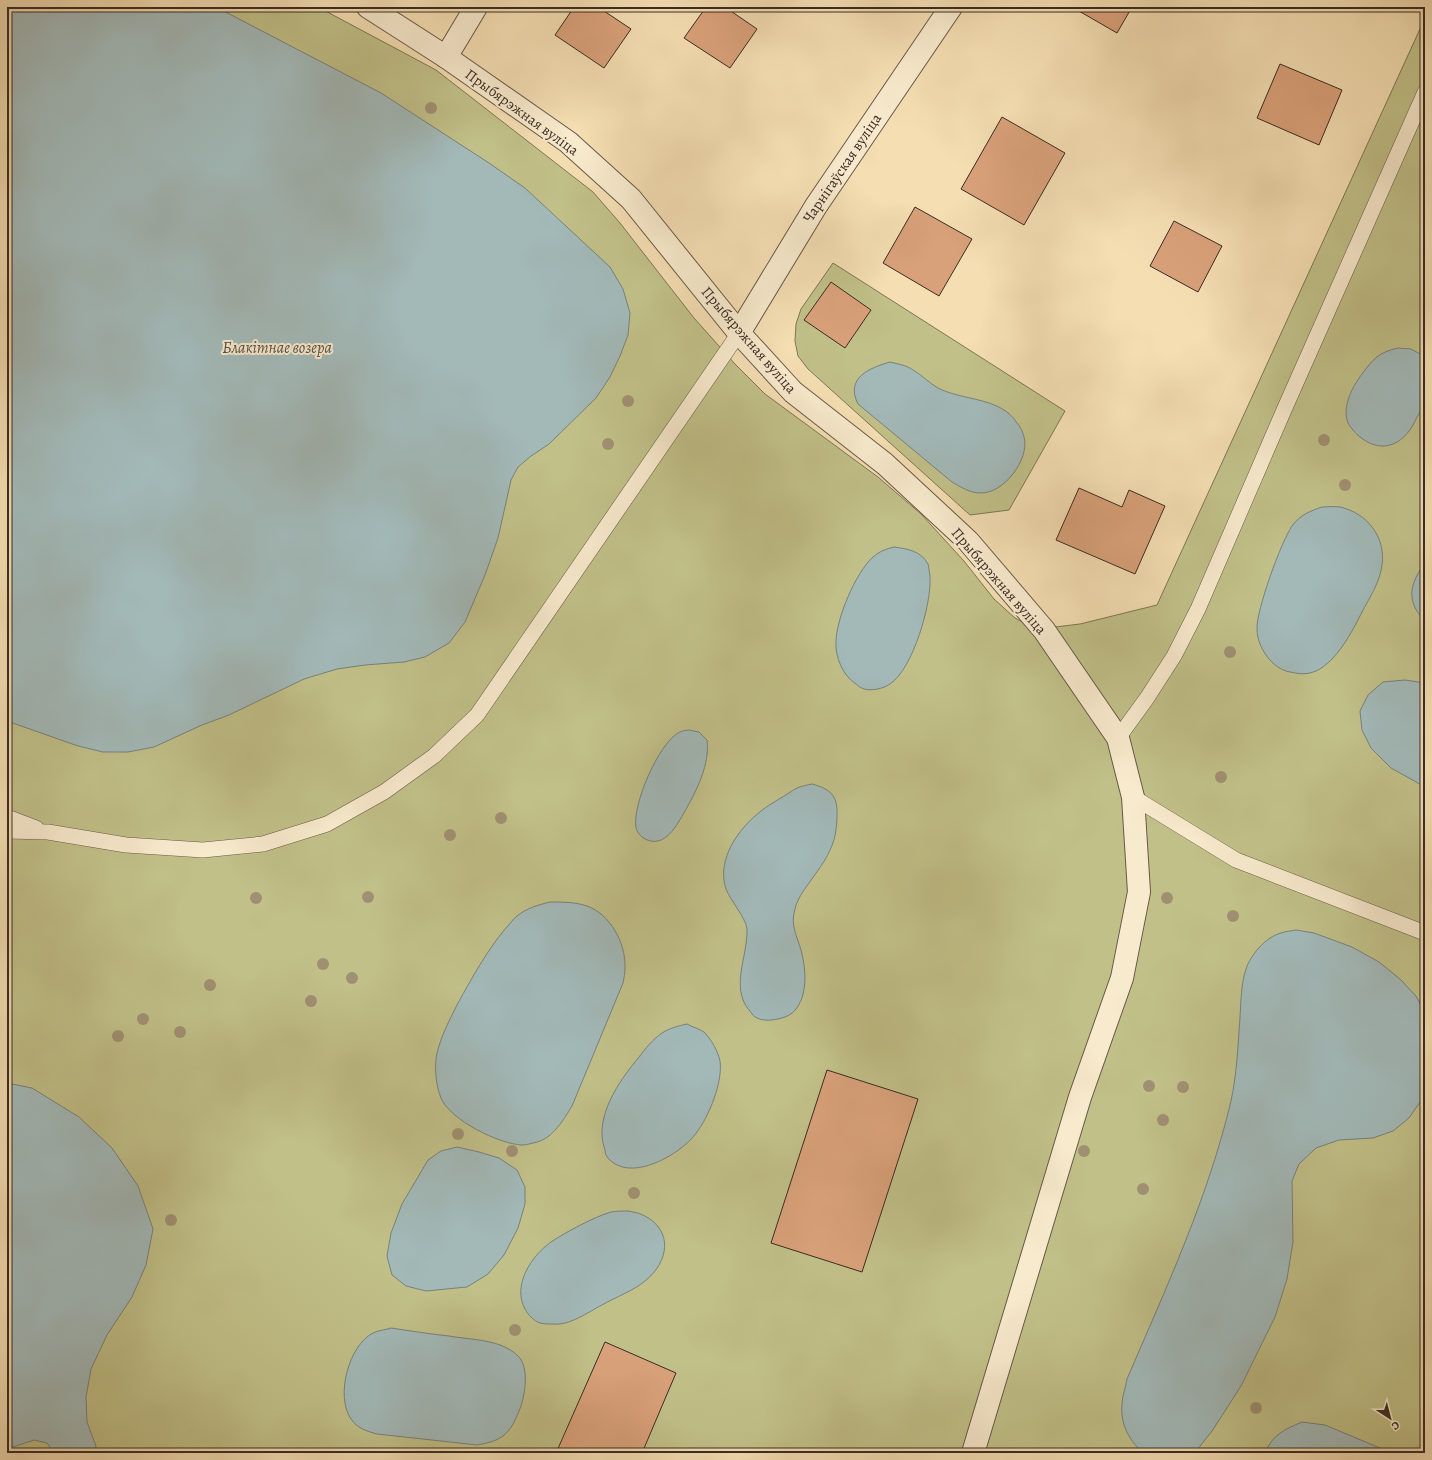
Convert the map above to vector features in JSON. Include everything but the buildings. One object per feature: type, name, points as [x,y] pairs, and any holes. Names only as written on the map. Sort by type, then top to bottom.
[{"type":"street","name":"Прыбярэжная вуліца","points":[[368,7],[446,57],[568,142],[630,199],[739,333],[792,392],[885,464],[968,541],[1044,630],[1118,738],[1134,797],[1139,892],[1122,978],[1080,1097],[973,1453]]},
{"type":"street","points":[[446,57],[476,7]]},
{"type":"street","name":"Чарнігаўская вуліца","points":[[739,333],[816,206],[952,7]]},
{"type":"lane","points":[[1118,738],[1147,698],[1174,656],[1198,609],[1284,410],[1425,92]]},
{"type":"lane","points":[[7,831],[48,832],[126,846],[196,850],[264,844],[327,824],[384,792],[434,756],[477,715],[739,333]]},
{"type":"lane","points":[[1134,797],[1236,860],[1425,933]]},
{"type":"lane","points":[[7,817],[48,832]]},
{"type":"shaded area","points":[[7,7],[318,7],[436,70],[593,192],[620,223],[694,318],[735,364],[765,394],[878,477],[921,514],[964,561],[994,599],[1015,618],[1030,626],[1055,627],[1080,624],[1157,605],[1425,18],[1425,1453],[7,1453]]},
{"type":"shaded area","points":[[833,263],[1065,411],[1009,510],[970,515],[808,369],[798,356],[795,341],[796,324],[801,309]]},
{"type":"water","name":"Блакітнае возера","points":[[7,7],[216,7],[381,93],[489,163],[525,188],[610,267],[623,289],[630,313],[628,335],[620,356],[610,377],[596,398],[549,444],[518,467],[511,480],[498,538],[485,575],[465,622],[449,643],[425,657],[404,662],[337,669],[304,679],[229,715],[202,725],[154,747],[128,752],[103,752],[78,746],[7,721]]},
{"type":"water","points":[[1398,348],[1411,349],[1422,355],[1426,378],[1425,400],[1422,409],[1407,434],[1393,444],[1377,446],[1360,437],[1350,427],[1346,414],[1346,408],[1355,384],[1373,360],[1381,354]]},
{"type":"water","points":[[890,362],[910,368],[938,388],[992,404],[1001,408],[1010,415],[1021,429],[1025,446],[1019,465],[1006,482],[989,492],[976,493],[962,488],[952,482],[858,404],[855,395],[857,381],[867,371]]},
{"type":"water","points":[[1322,507],[1340,507],[1350,510],[1359,515],[1373,528],[1381,545],[1381,571],[1377,583],[1349,637],[1331,660],[1316,671],[1306,674],[1290,672],[1277,667],[1263,650],[1257,629],[1260,608],[1270,577],[1287,534],[1298,519],[1313,510]]},
{"type":"water","points":[[894,547],[918,553],[928,564],[930,588],[928,602],[919,634],[906,665],[890,684],[881,688],[867,690],[851,681],[838,660],[836,642],[839,621],[848,596],[860,573],[873,557],[883,550]]},
{"type":"water","points":[[1425,563],[1425,621],[1414,606],[1412,592],[1416,578]]},
{"type":"water","points":[[1405,680],[1425,683],[1425,787],[1391,768],[1371,748],[1362,730],[1360,711],[1368,695],[1383,682]]},
{"type":"water","points":[[689,730],[699,732],[707,740],[707,758],[702,777],[690,803],[670,834],[659,841],[645,839],[638,833],[636,828],[636,818],[642,791],[648,776],[662,750],[670,740],[679,732]]},
{"type":"water","points":[[812,784],[824,788],[832,794],[836,802],[837,815],[833,844],[821,867],[800,896],[793,920],[804,968],[804,992],[799,1005],[795,1011],[789,1015],[782,1018],[761,1020],[754,1016],[749,1010],[741,991],[740,981],[747,939],[747,929],[744,920],[726,889],[724,867],[732,845],[745,826],[753,818],[795,789]]},
{"type":"water","points":[[550,902],[569,902],[587,906],[603,916],[615,931],[623,949],[625,958],[625,974],[623,983],[572,1106],[565,1117],[558,1127],[543,1140],[522,1145],[512,1144],[476,1129],[454,1114],[446,1106],[439,1093],[436,1076],[436,1058],[443,1034],[458,1003],[498,938],[521,913],[533,907]]},
{"type":"water","points":[[1296,930],[1314,933],[1352,947],[1379,962],[1400,979],[1416,996],[1425,1013],[1425,1094],[1409,1118],[1393,1131],[1373,1138],[1339,1140],[1316,1148],[1299,1164],[1292,1181],[1293,1242],[1287,1279],[1275,1317],[1241,1386],[1212,1431],[1197,1450],[1192,1453],[1143,1453],[1126,1431],[1122,1418],[1123,1398],[1127,1379],[1185,1242],[1211,1173],[1222,1137],[1235,1080],[1243,981],[1246,969],[1255,952],[1270,938],[1275,935]]},
{"type":"water","points":[[687,1024],[707,1035],[716,1049],[720,1061],[717,1088],[706,1117],[702,1125],[690,1140],[668,1157],[642,1167],[629,1168],[618,1165],[608,1158],[605,1153],[602,1138],[602,1125],[610,1100],[631,1067],[652,1041],[668,1030]]},
{"type":"water","points":[[7,1083],[32,1088],[79,1117],[112,1148],[138,1186],[153,1229],[146,1265],[132,1297],[107,1335],[91,1369],[86,1397],[87,1422],[96,1446],[95,1453],[54,1453],[47,1443],[34,1440],[7,1449]]},
{"type":"water","points":[[457,1147],[499,1158],[517,1170],[525,1187],[525,1204],[518,1228],[504,1255],[488,1274],[467,1287],[426,1291],[406,1286],[392,1275],[387,1256],[391,1233],[402,1204],[428,1160],[441,1151]]},
{"type":"water","points":[[629,1211],[641,1214],[653,1221],[660,1229],[664,1237],[665,1246],[663,1256],[653,1273],[635,1288],[572,1321],[559,1324],[545,1324],[531,1318],[525,1309],[521,1291],[522,1281],[526,1272],[537,1255],[551,1242],[588,1221],[611,1212]]},
{"type":"water","points":[[391,1328],[485,1341],[503,1346],[518,1356],[524,1367],[524,1391],[516,1419],[508,1431],[499,1439],[477,1445],[377,1434],[356,1425],[346,1409],[344,1398],[347,1372],[351,1359],[357,1348],[365,1339],[375,1332]]},
{"type":"water","points":[[1302,1422],[1325,1425],[1395,1453],[1265,1453],[1275,1437],[1290,1427]]}]
